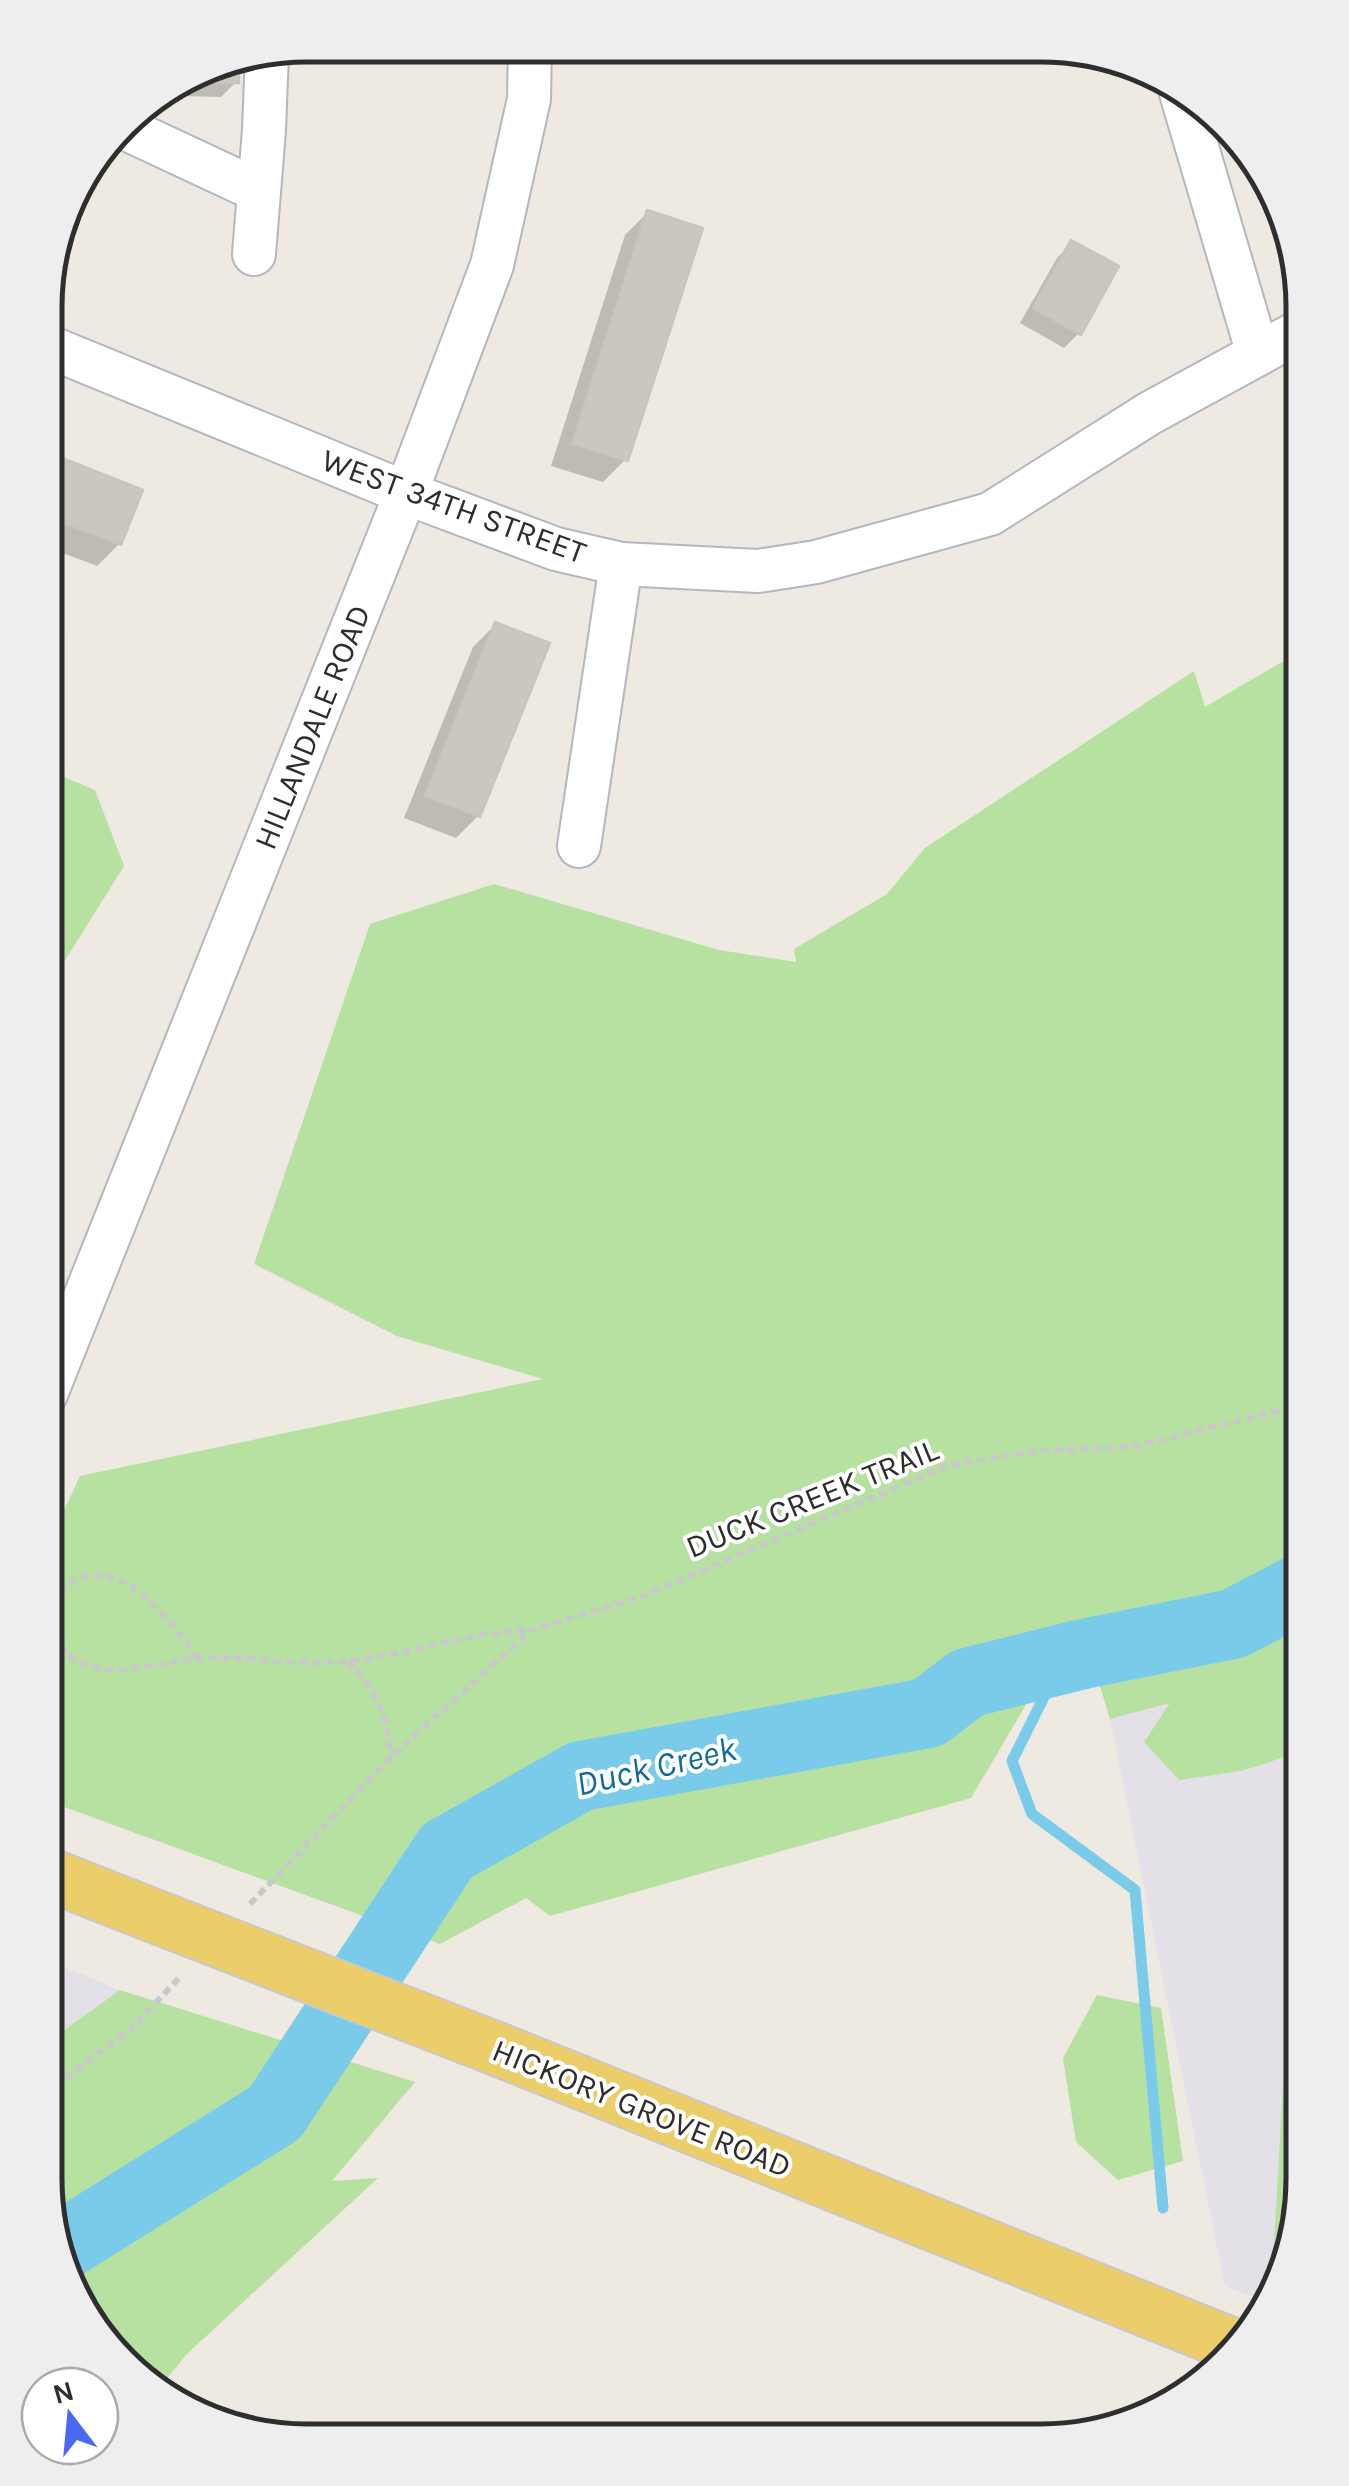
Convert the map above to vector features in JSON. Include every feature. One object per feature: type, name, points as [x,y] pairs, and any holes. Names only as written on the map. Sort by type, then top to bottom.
[{"type":"main road","name":"HICKORY GROVE ROAD","points":[[62,1880],[497,2049],[1224,2341]]},
{"type":"street","name":"HILLANDALE ROAD","points":[[62,1352],[406,492],[492,265],[514,180],[529,99],[530,63]]},
{"type":"street","points":[[254,254],[265,66]]},
{"type":"street","points":[[1185,109],[1258,354]]},
{"type":"street","points":[[136,132],[259,191]]},
{"type":"street","name":"WEST 34TH STREET","points":[[62,352],[556,549],[621,564],[758,571],[816,562],[990,514],[1150,412],[1286,339]]},
{"type":"street","points":[[579,846],[621,564]]},
{"type":"path","name":"DUCK CREEK TRAIL","points":[[348,1661],[370,1683],[382,1710],[390,1758],[532,1630],[638,1598],[947,1466],[1026,1452],[1138,1446],[1286,1409]]},
{"type":"path","points":[[62,1589],[97,1575],[129,1584],[160,1612],[198,1658]]},
{"type":"path","points":[[62,1648],[90,1667],[137,1668],[198,1658],[348,1661],[497,1632],[532,1630]]},
{"type":"shaded area","points":[[1286,1669],[1286,2195],[1274,2257],[1256,2298],[1225,2286],[1110,1719]]},
{"type":"shaded area","points":[[62,1966],[120,1990],[62,2032]]},
{"type":"green space","points":[[1286,660],[1286,1757],[1241,1771],[1179,1780],[1144,1742],[1170,1703],[1110,1719],[1080,1621],[994,1645],[794,1753],[919,1730],[1024,1654],[1037,1686],[971,1798],[550,1916],[526,1898],[440,1944],[62,1806],[62,1515],[80,1476],[543,1379],[397,1336],[254,1264],[370,924],[494,884],[719,950],[796,962],[794,949],[887,894],[925,848],[1194,671],[1205,707]]},
{"type":"green space","points":[[62,776],[95,790],[124,866],[64,962]]},
{"type":"green space","points":[[120,1990],[415,2082],[332,2181],[378,2178],[188,2353],[166,2379],[113,2328],[95,2301],[75,2257],[62,2179],[62,2032]]},
{"type":"green space","points":[[1097,1995],[1161,2008],[1183,2161],[1118,2180],[1076,2142],[1063,2058]]},
{"type":"green space","points":[[1284,2067],[1286,2195],[1273,2259]]},
{"type":"building","points":[[239,72],[239,83],[211,82]]},
{"type":"building","points":[[647,210],[703,228],[628,461],[572,444]]},
{"type":"building","points":[[1071,240],[1119,266],[1081,335],[1033,308]]},
{"type":"building","points":[[62,458],[143,490],[121,545],[62,522]]},
{"type":"building","points":[[495,622],[550,643],[480,817],[425,796]]},
{"type":"waterway","name":"Duck Creek","points":[[71,2240],[275,2113],[447,1851],[581,1776],[928,1713],[967,1683],[1083,1654],[1233,1624],[1286,1596]]},
{"type":"waterway","points":[[1063,1659],[1012,1761],[1032,1814],[1135,1890],[1163,2208]]}]
